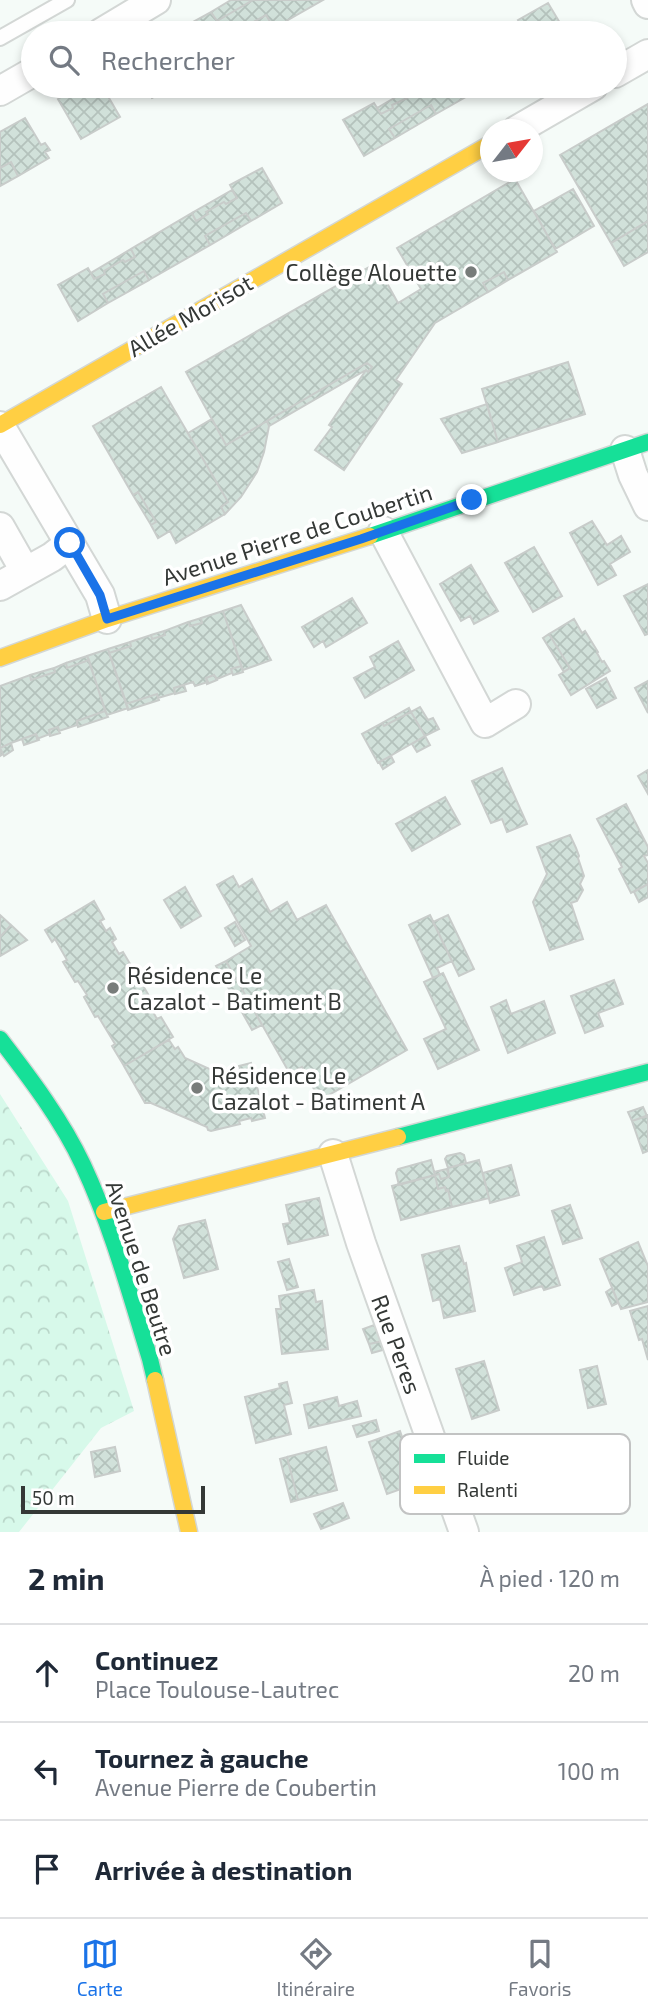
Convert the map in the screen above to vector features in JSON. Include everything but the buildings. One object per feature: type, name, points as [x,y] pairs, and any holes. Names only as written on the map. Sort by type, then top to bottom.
[{"type":"street","points":[[121,21],[156,0]]},
{"type":"street","points":[[627,66],[648,54]]},
{"type":"street","points":[[0,91],[21,79]]},
{"type":"street","points":[[536,119],[572,98]]},
{"type":"street","name":"Allée Morisot","points":[[0,426],[480,150]]},
{"type":"street","points":[[0,426],[100,595],[107,619]]},
{"type":"street","points":[[636,446],[633,475],[648,506]]},
{"type":"street","name":"Avenue Pierre de Coubertin","points":[[0,658],[107,619],[383,531],[636,446]]},
{"type":"street","points":[[0,527],[25,571]]},
{"type":"street","points":[[383,531],[485,723],[516,704]]},
{"type":"street","points":[[0,586],[52,557],[70,543]]},
{"type":"street","name":"Avenue de Beutre","points":[[0,1040],[56,1118],[82,1162],[104,1212],[150,1360],[190,1532]]},
{"type":"street","points":[[104,1212],[648,1072]]},
{"type":"street","name":"Rue Peres","points":[[333,1154],[361,1243],[429,1434]]},
{"type":"street","name":"Rue Peres","points":[[458,1514],[464,1532]]},
{"type":"lane","points":[[30,21],[67,0]]},
{"type":"lane","points":[[0,38],[21,26]]},
{"type":"green space","points":[[0,1094],[68,1201],[134,1411],[101,1428],[19,1532],[0,1532]]},
{"type":"traffic: fast","points":[[370,536],[648,442]]},
{"type":"traffic: fast","points":[[0,1039],[34,1084],[83,1165],[120,1261],[155,1380]]},
{"type":"traffic: fast","points":[[398,1137],[648,1072]]},
{"type":"traffic: slow","points":[[0,425],[480,150]]},
{"type":"traffic: slow","points":[[0,658],[107,619],[370,536]]},
{"type":"traffic: slow","points":[[104,1212],[398,1137]]},
{"type":"traffic: slow","points":[[155,1380],[189,1532]]},
{"type":"place","name":"Collège Alouette","points":[[471,272]]},
{"type":"place","name":"Résidence Le Cazalot - Batiment B","points":[[113,988]]},
{"type":"place","name":"Résidence Le Cazalot - Batiment A","points":[[197,1088]]},
{"type":"route","points":[[70,543],[100,595],[107,619],[361,539],[472,500]]}]
